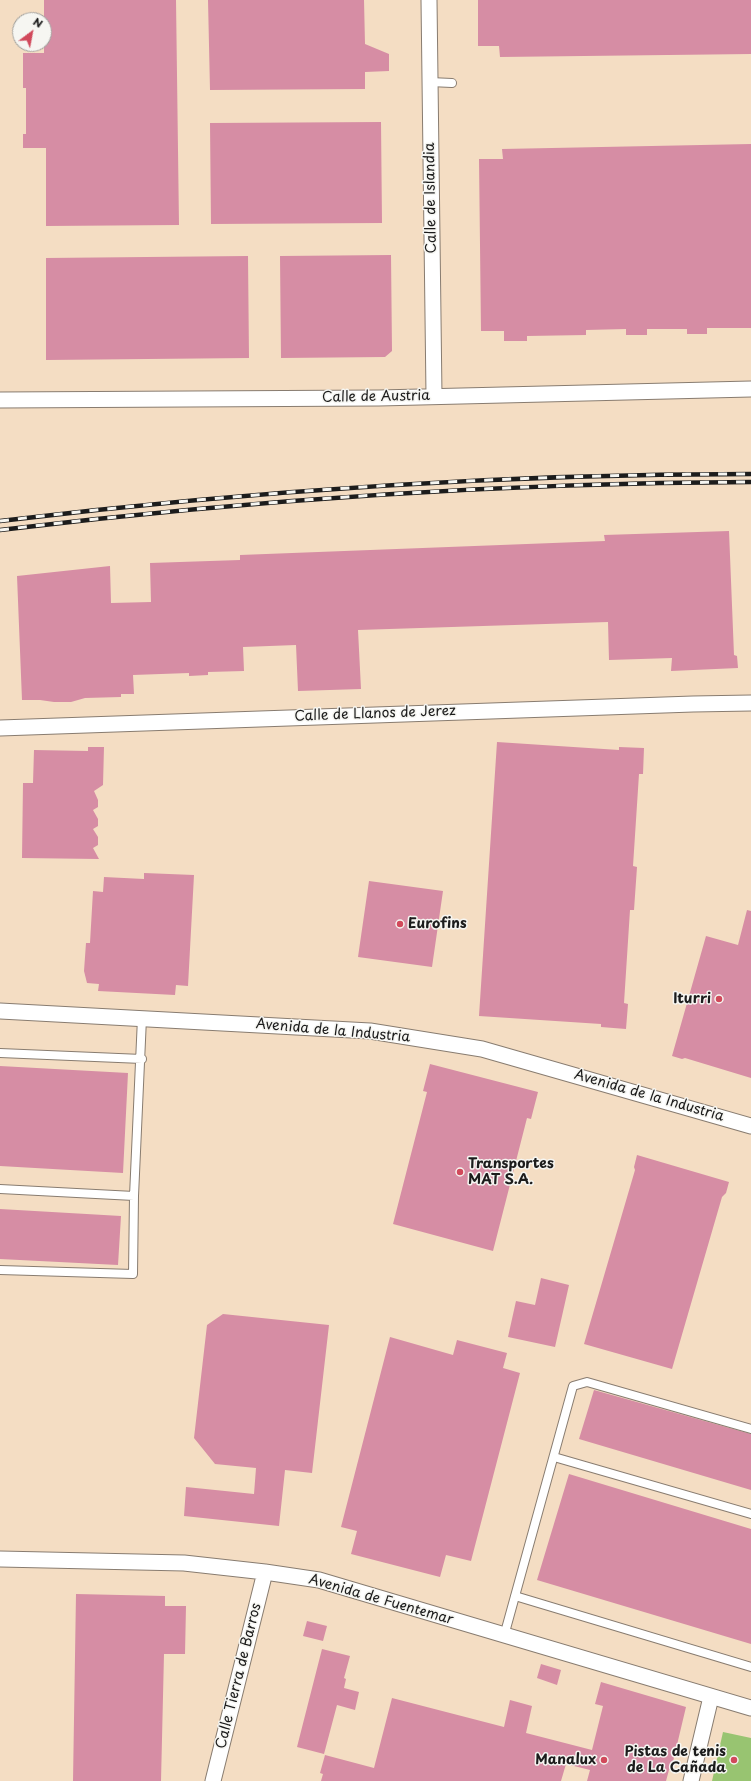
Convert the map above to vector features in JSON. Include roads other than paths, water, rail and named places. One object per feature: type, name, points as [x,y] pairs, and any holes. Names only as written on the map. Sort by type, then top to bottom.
[{"type":"street","name":"Calle de Islandia","points":[[429,0],[434,395]]},
{"type":"street","name":"Calle de Austria","points":[[0,400],[371,398],[434,395],[498,396],[751,389]]},
{"type":"street","name":"Calle de Llanos de Jerez","points":[[0,728],[677,704],[751,703]]},
{"type":"street","name":"Avenida de la Industria","points":[[0,1011],[370,1031],[425,1038],[482,1049],[751,1126]]},
{"type":"street","name":"Avenida de Fuentemar","points":[[0,1559],[184,1563],[319,1580],[751,1708]]},
{"type":"street","name":"Calle Tierra de Barros","points":[[213,1781],[265,1572]]},
{"type":"street","points":[[691,1781],[712,1697]]},
{"type":"lane","points":[[430,82],[452,84]]},
{"type":"lane","points":[[0,1270],[133,1274],[134,1196],[142,1059],[142,1018]]},
{"type":"lane","points":[[0,1053],[142,1059]]},
{"type":"lane","points":[[0,1189],[134,1196]]},
{"type":"lane","points":[[504,1636],[573,1386],[588,1382],[751,1429]]},
{"type":"lane","points":[[554,1457],[751,1514]]},
{"type":"lane","points":[[515,1596],[751,1667]]},
{"type":"railway","points":[[0,521],[187,501],[375,486],[563,477],[751,474]]},
{"type":"railway","points":[[0,530],[187,510],[375,495],[563,486],[751,482]]},
{"type":"place","name":"Eurofins","points":[[400,924]]},
{"type":"place","name":"Iturri","points":[[719,999]]},
{"type":"place","name":"Transportes MAT S.A.","points":[[460,1172]]},
{"type":"place","name":"Manalux","points":[[604,1760]]},
{"type":"place","name":"Pistas de tenis de La Cañada","points":[[734,1760]]}]
